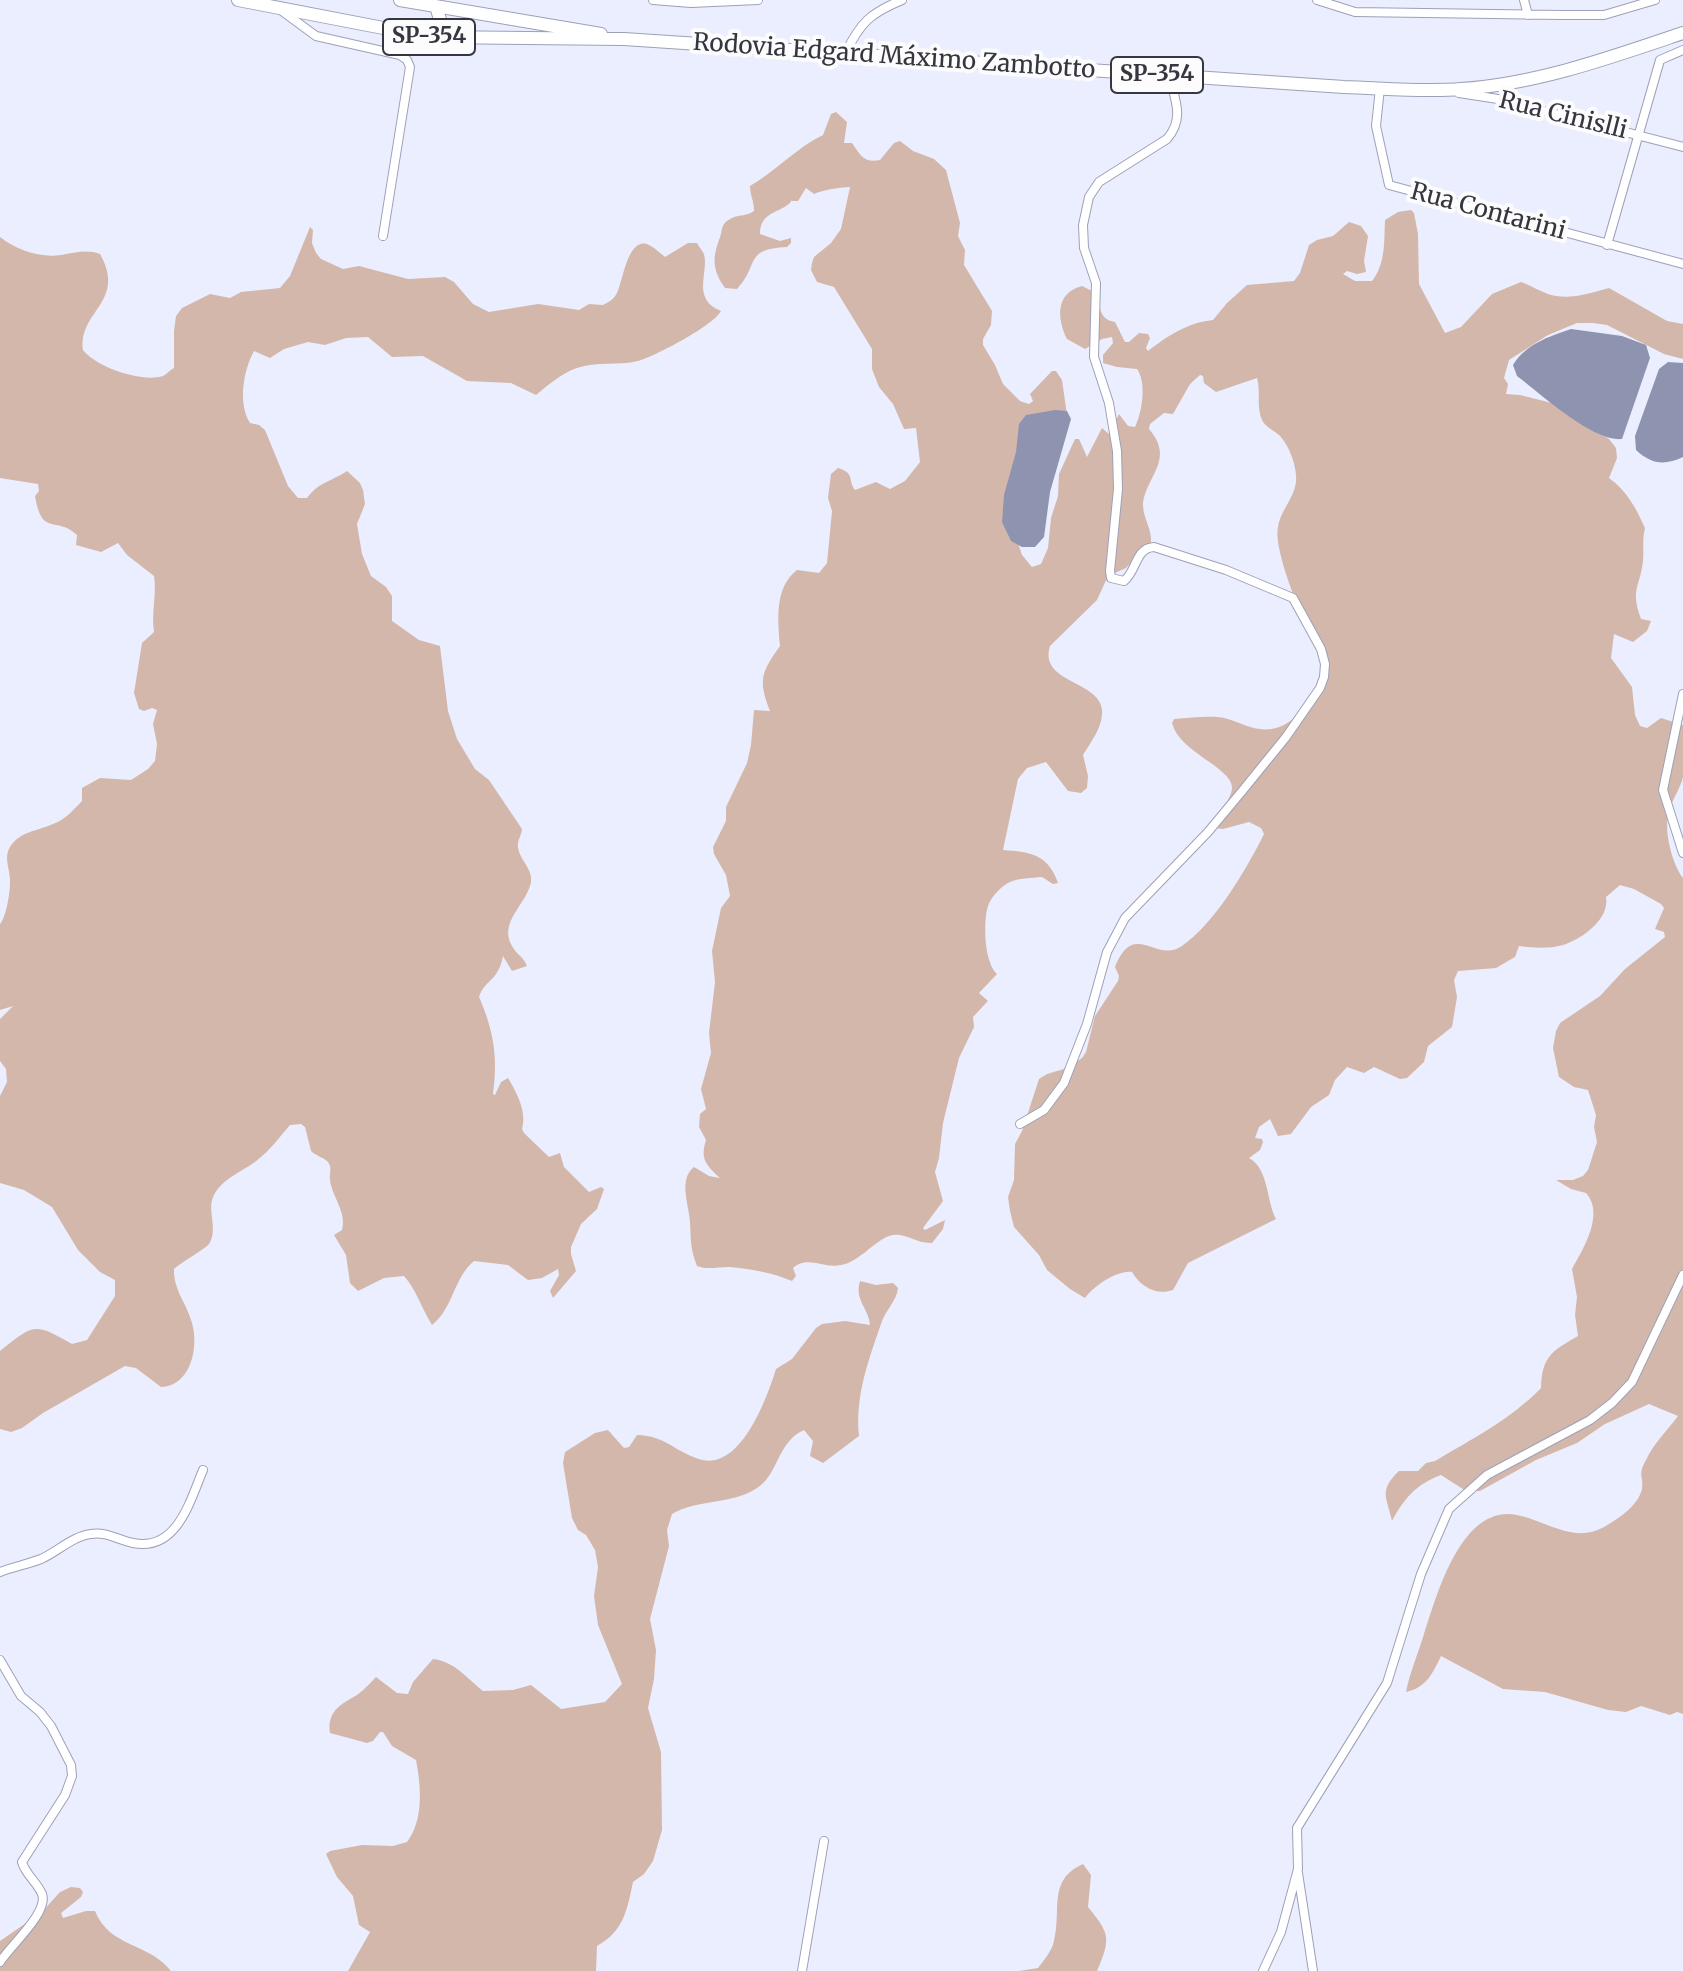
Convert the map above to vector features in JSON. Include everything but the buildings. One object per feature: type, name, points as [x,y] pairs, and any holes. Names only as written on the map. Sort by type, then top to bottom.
[{"type":"main road","name":"Rodovia Edgard Máximo Zambotto","points":[[238,0],[430,37],[624,39],[1442,90],[1513,82],[1609,58],[1683,33]]},
{"type":"main road","name":"Rodovia Edgard Máximo Zambotto","points":[[400,0],[624,39]]},
{"type":"main road","points":[[430,37],[441,23],[436,6]]},
{"type":"street","points":[[653,0],[691,3],[758,0]]},
{"type":"street","points":[[845,54],[862,24],[872,15],[902,0]]},
{"type":"street","points":[[1524,0],[1528,15]]},
{"type":"street","points":[[1322,1],[1355,12],[1604,15],[1655,0]]},
{"type":"street","points":[[278,8],[316,36],[400,55],[407,60],[410,67],[383,236]]},
{"type":"street","points":[[1607,245],[1660,60],[1683,50]]},
{"type":"street","points":[[1020,1124],[1044,1110],[1064,1083],[1087,1024],[1107,952],[1125,918],[1208,832],[1243,790],[1286,737],[1320,688],[1324,677],[1321,649],[1298,604],[1287,594],[1154,547],[1147,547],[1141,552],[1129,578],[1124,581],[1111,578],[1118,489],[1117,451],[1109,403],[1094,357],[1096,283],[1084,248],[1083,225],[1089,197],[1099,182],[1167,139],[1175,129],[1177,109],[1169,75]]},
{"type":"street","name":"Rua Contarini","points":[[1380,88],[1376,126],[1389,185],[1683,264]]},
{"type":"street","name":"Rua Cinislli","points":[[1442,90],[1498,99],[1683,147]]},
{"type":"street","points":[[1683,694],[1663,790],[1683,853]]},
{"type":"street","points":[[1313,1971],[1298,1869],[1297,1828],[1387,1683],[1421,1574],[1449,1509],[1487,1475],[1590,1420],[1612,1403],[1632,1382],[1683,1275]]},
{"type":"street","points":[[0,1572],[44,1558],[87,1534],[104,1534],[150,1544],[163,1538],[175,1530],[182,1520],[203,1470]]},
{"type":"street","points":[[0,1660],[21,1696],[51,1726],[71,1765],[72,1776],[65,1795],[22,1862],[42,1894],[44,1904],[41,1912],[0,1962]]},
{"type":"street","points":[[802,1971],[824,1841]]},
{"type":"street","points":[[1263,1971],[1281,1932],[1298,1869]]},
{"type":"shaded area","points":[[836,112],[847,122],[844,143],[852,143],[866,159],[880,160],[894,143],[900,141],[913,151],[934,159],[946,170],[960,223],[958,236],[965,250],[964,265],[992,311],[991,325],[983,345],[1003,384],[1020,401],[1029,404],[1033,401],[1030,394],[1052,371],[1056,371],[1062,380],[1067,415],[1017,540],[1022,555],[1032,567],[1041,564],[1048,548],[1059,474],[1075,439],[1079,439],[1087,457],[1102,428],[1109,434],[1119,414],[1128,426],[1135,427],[1140,414],[1143,390],[1137,369],[1103,363],[1103,355],[1113,343],[1112,337],[1085,349],[1067,339],[1060,315],[1063,301],[1073,289],[1082,286],[1094,292],[1103,315],[1115,322],[1125,342],[1139,333],[1148,334],[1148,351],[1179,331],[1213,320],[1247,285],[1294,281],[1300,273],[1309,245],[1333,236],[1349,222],[1361,226],[1368,236],[1364,261],[1366,272],[1357,274],[1347,271],[1343,274],[1355,281],[1372,281],[1382,260],[1385,220],[1398,212],[1411,210],[1418,234],[1419,284],[1445,333],[1461,327],[1492,294],[1521,282],[1547,294],[1566,297],[1609,288],[1667,321],[1683,324],[1683,359],[1664,354],[1607,325],[1577,323],[1548,335],[1509,360],[1504,378],[1508,384],[1506,394],[1576,409],[1593,429],[1609,439],[1616,448],[1617,458],[1609,478],[1630,500],[1645,528],[1636,601],[1641,619],[1651,621],[1647,631],[1633,642],[1614,634],[1611,658],[1632,687],[1635,715],[1640,726],[1647,728],[1661,718],[1683,725],[1683,777],[1669,811],[1667,827],[1672,855],[1683,878],[1683,1714],[1677,1712],[1670,1715],[1641,1706],[1626,1712],[1608,1710],[1545,1692],[1503,1689],[1441,1656],[1424,1683],[1406,1692],[1444,1576],[1466,1538],[1481,1523],[1497,1515],[1517,1515],[1571,1532],[1593,1532],[1604,1527],[1621,1516],[1640,1495],[1643,1465],[1678,1416],[1649,1404],[1480,1491],[1466,1491],[1441,1475],[1412,1493],[1392,1521],[1386,1494],[1388,1484],[1399,1471],[1418,1471],[1426,1463],[1463,1445],[1517,1409],[1541,1388],[1544,1368],[1550,1356],[1578,1336],[1575,1315],[1577,1297],[1572,1269],[1590,1231],[1593,1211],[1586,1193],[1556,1180],[1573,1180],[1588,1170],[1597,1142],[1594,1127],[1596,1115],[1588,1090],[1574,1087],[1559,1077],[1553,1048],[1556,1031],[1560,1023],[1600,996],[1625,969],[1665,937],[1664,932],[1655,929],[1664,908],[1661,904],[1620,885],[1606,897],[1604,913],[1599,920],[1578,938],[1552,947],[1519,946],[1515,957],[1496,968],[1458,971],[1454,980],[1457,997],[1452,1027],[1428,1046],[1424,1062],[1407,1078],[1400,1079],[1374,1067],[1364,1073],[1347,1067],[1335,1080],[1329,1095],[1311,1107],[1291,1134],[1278,1136],[1270,1119],[1259,1127],[1255,1138],[1263,1142],[1260,1150],[1249,1158],[1264,1177],[1276,1219],[1188,1263],[1173,1290],[1155,1291],[1139,1282],[1132,1272],[1126,1272],[1106,1280],[1085,1298],[1047,1270],[1039,1255],[1014,1227],[1008,1197],[1014,1180],[1015,1144],[1039,1079],[1067,1068],[1086,1052],[1095,1016],[1118,981],[1115,967],[1122,953],[1138,944],[1172,950],[1194,936],[1229,895],[1264,834],[1261,828],[1249,822],[1216,828],[1232,787],[1223,773],[1184,742],[1172,723],[1174,719],[1218,717],[1250,727],[1273,729],[1284,725],[1303,709],[1325,665],[1302,617],[1281,556],[1278,527],[1294,489],[1295,470],[1283,440],[1262,420],[1257,378],[1216,392],[1204,383],[1200,375],[1190,384],[1173,414],[1164,413],[1150,424],[1149,429],[1160,450],[1157,468],[1143,505],[1151,542],[1126,568],[1108,576],[1097,600],[1050,646],[1049,659],[1054,669],[1096,697],[1102,707],[1101,721],[1083,755],[1088,776],[1087,788],[1081,793],[1068,791],[1046,762],[1027,768],[1018,779],[1003,850],[1022,852],[1044,860],[1058,883],[1053,884],[1042,877],[1013,881],[1000,889],[988,906],[986,942],[989,961],[997,974],[979,993],[988,1001],[973,1017],[974,1027],[959,1058],[935,1172],[943,1201],[923,1228],[925,1230],[945,1220],[943,1229],[932,1243],[894,1235],[848,1263],[834,1266],[810,1262],[799,1264],[793,1268],[796,1276],[792,1281],[753,1270],[697,1266],[691,1244],[686,1179],[694,1167],[709,1176],[720,1178],[706,1161],[706,1140],[699,1127],[700,1114],[706,1109],[701,1089],[711,1053],[709,1033],[715,982],[712,951],[721,908],[730,896],[726,875],[713,847],[726,821],[726,807],[747,763],[754,710],[770,711],[763,677],[780,646],[778,615],[781,595],[797,570],[819,573],[827,563],[832,511],[828,498],[831,474],[838,468],[847,472],[855,490],[876,482],[890,489],[905,481],[920,462],[916,428],[904,429],[893,404],[879,387],[872,369],[872,349],[834,287],[817,282],[811,270],[814,257],[831,243],[841,229],[850,187],[814,194],[806,188],[798,201],[791,201],[768,216],[762,223],[760,234],[780,241],[791,238],[791,243],[758,255],[737,289],[725,288],[716,270],[715,253],[725,223],[733,217],[754,211],[750,186],[823,135],[831,114]]},
{"type":"shaded area","points":[[310,227],[313,230],[312,243],[321,259],[343,269],[359,266],[408,279],[445,277],[454,282],[473,304],[489,312],[538,304],[579,310],[589,304],[603,305],[616,295],[631,253],[642,244],[651,246],[665,257],[688,243],[697,243],[704,254],[706,300],[721,311],[708,324],[638,361],[577,368],[536,395],[511,383],[467,381],[423,356],[392,357],[368,337],[346,338],[325,345],[308,342],[284,349],[270,358],[254,351],[243,387],[246,415],[250,423],[265,430],[288,486],[298,498],[307,498],[320,485],[347,471],[360,483],[365,504],[357,524],[362,554],[371,576],[392,596],[392,621],[419,640],[440,646],[448,711],[457,739],[475,769],[489,780],[522,829],[518,847],[531,877],[528,890],[508,929],[512,946],[527,966],[512,971],[503,956],[498,971],[479,997],[494,1045],[493,1094],[508,1078],[520,1103],[524,1133],[549,1157],[560,1153],[564,1167],[589,1192],[601,1187],[604,1189],[597,1209],[581,1224],[571,1247],[576,1271],[553,1298],[550,1291],[559,1275],[558,1269],[542,1278],[528,1280],[508,1265],[474,1261],[462,1276],[445,1310],[432,1325],[404,1276],[384,1278],[358,1291],[350,1283],[346,1255],[334,1235],[342,1230],[343,1223],[331,1186],[330,1166],[311,1151],[305,1127],[301,1124],[290,1125],[255,1162],[229,1178],[218,1189],[211,1207],[213,1232],[209,1244],[174,1269],[194,1333],[193,1354],[186,1373],[171,1385],[161,1387],[136,1368],[125,1366],[11,1432],[0,1429],[0,1351],[20,1335],[34,1329],[50,1332],[72,1344],[87,1340],[115,1296],[115,1280],[100,1272],[78,1250],[52,1207],[24,1190],[0,1183],[0,1096],[7,1082],[6,1069],[0,1061],[0,1019],[13,1006],[0,1010],[0,924],[9,893],[8,851],[19,838],[69,814],[82,801],[82,788],[100,778],[131,780],[148,769],[155,761],[157,744],[153,724],[157,710],[139,709],[134,693],[142,643],[154,632],[154,576],[127,555],[118,543],[101,552],[76,545],[77,535],[63,526],[46,522],[42,517],[35,496],[39,491],[38,484],[0,478],[0,237],[37,254],[100,254],[107,270],[108,284],[87,325],[83,350],[108,368],[154,378],[174,368],[176,316],[182,308],[210,294],[230,298],[241,292],[280,288],[290,276]]},
{"type":"shaded area","points":[[860,1281],[876,1285],[893,1283],[898,1288],[882,1321],[864,1377],[859,1406],[859,1436],[823,1463],[810,1456],[813,1441],[804,1430],[788,1442],[770,1475],[757,1488],[736,1497],[692,1506],[672,1514],[667,1530],[669,1546],[650,1619],[656,1650],[648,1708],[661,1752],[662,1830],[653,1861],[644,1874],[633,1882],[619,1927],[597,1946],[596,1971],[348,1971],[370,1932],[359,1925],[353,1896],[337,1877],[326,1854],[362,1845],[393,1846],[407,1842],[419,1813],[420,1792],[416,1760],[392,1746],[383,1732],[367,1743],[330,1733],[333,1714],[376,1677],[397,1693],[408,1694],[413,1682],[433,1659],[454,1667],[483,1691],[513,1690],[531,1685],[561,1709],[605,1702],[622,1684],[598,1625],[594,1596],[598,1567],[595,1550],[572,1518],[563,1463],[565,1452],[595,1433],[608,1430],[624,1448],[629,1447],[637,1435],[662,1441],[699,1459],[714,1460],[727,1455],[750,1430],[776,1369],[792,1359],[816,1328],[822,1324],[845,1321],[870,1325],[860,1299]]},
{"type":"shaded area","points":[[1083,1864],[1091,1875],[1088,1907],[1101,1924],[1106,1937],[1105,1951],[1097,1971],[1019,1971],[1038,1968],[1050,1952],[1056,1929],[1060,1887],[1064,1878]]},
{"type":"shaded area","points":[[71,1887],[80,1888],[83,1892],[61,1913],[63,1918],[95,1911],[110,1932],[152,1955],[171,1971],[0,1971],[0,1941],[42,1912],[60,1892]]},
{"type":"water","points":[[1571,329],[1622,336],[1646,345],[1650,358],[1622,439],[1610,438],[1582,425],[1517,376],[1513,365],[1524,352],[1546,338]]},
{"type":"water","points":[[1668,362],[1683,363],[1683,457],[1658,462],[1636,450],[1635,436],[1659,369]]},
{"type":"water","points":[[1067,411],[1071,419],[1050,492],[1044,537],[1035,547],[1022,547],[1011,541],[1002,522],[1004,495],[1016,452],[1019,424],[1026,415]]}]
